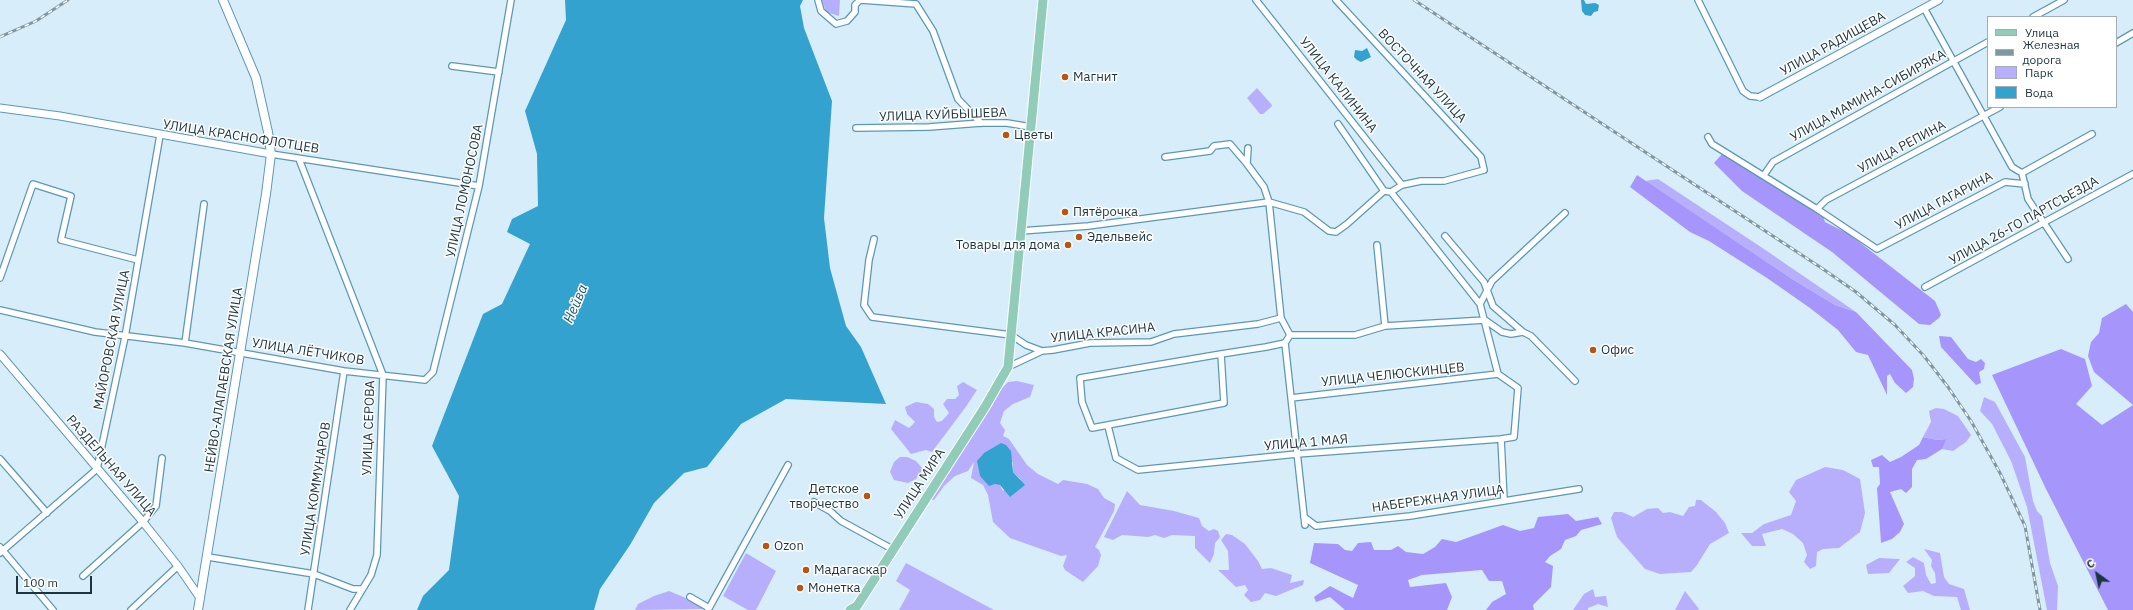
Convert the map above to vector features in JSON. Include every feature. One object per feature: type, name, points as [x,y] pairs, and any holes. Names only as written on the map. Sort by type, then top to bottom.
[{"type":"main road","points":[[223,0],[256,78],[268,132],[271,154]]},
{"type":"main road","points":[[1008,367],[1043,0]]},
{"type":"main road","name":"НЕЙВО-АЛАПАЕВСКАЯ УЛИЦА","points":[[198,610],[266,194],[271,154]]},
{"type":"main road","name":"УЛИЦА МИРА","points":[[855,609],[985,407],[1008,367]]},
{"type":"street","name":"УЛИЦА ЛОМОНОСОВА","points":[[425,380],[433,372],[479,186],[500,72],[511,0]]},
{"type":"street","points":[[818,0],[821,11],[826,18],[836,24],[847,21],[855,12],[855,5],[861,0],[916,4],[933,31],[958,99],[981,123]]},
{"type":"street","name":"УЛИЦА КАЛИНИНА","points":[[1256,0],[1402,185]]},
{"type":"street","name":"ВОСТОЧНАЯ УЛИЦА","points":[[1336,0],[1482,157],[1484,170],[1444,181],[1420,181],[1402,185]]},
{"type":"street","points":[[1698,0],[1743,91],[1750,96],[1760,97]]},
{"type":"street","name":"УЛИЦА РАДИЩЕВА","points":[[1760,97],[1939,0]]},
{"type":"street","points":[[2035,16],[2064,0]]},
{"type":"street","points":[[1924,8],[2012,167],[2022,173],[2028,199],[2068,259]]},
{"type":"street","points":[[2117,42],[2133,33]]},
{"type":"street","name":"УЛИЦА МАМИНА-СИБИРЯКА","points":[[1764,175],[1773,162],[1987,43]]},
{"type":"street","points":[[452,66],[500,72]]},
{"type":"street","name":"УЛИЦА КРАСНОФЛОТЦЕВ","points":[[0,108],[60,116],[299,159],[479,186]]},
{"type":"street","name":"УЛИЦА РЕПИНА","points":[[1817,208],[1826,200],[1998,108]]},
{"type":"street","name":"УЛИЦА КУЙБЫШЕВА","points":[[856,128],[928,127],[981,123],[1008,123],[1031,127]]},
{"type":"street","name":"УЛИЦА КАЛИНИНА","points":[[1338,124],[1384,190]]},
{"type":"street","points":[[2022,173],[2092,134]]},
{"type":"street","name":"МАЙОРОВСКАЯ УЛИЦА","points":[[97,469],[126,337],[160,135]]},
{"type":"street","points":[[1708,136],[1712,144],[1817,208]]},
{"type":"street","points":[[1165,157],[1210,151],[1214,146],[1230,144],[1264,187],[1269,202],[1280,318],[1290,335]]},
{"type":"street","points":[[1247,164],[1248,148]]},
{"type":"street","name":"УЛИЦА СЕРОВА","points":[[299,159],[383,375],[377,555],[371,575],[350,610]]},
{"type":"street","name":"УЛИЦА 26-ГО ПАРТСЪЕЗДА","points":[[1925,287],[2133,174]]},
{"type":"street","name":"УЛИЦА ГАГАРИНА","points":[[1817,208],[1877,250],[2005,182],[2024,184]]},
{"type":"street","points":[[0,278],[33,184],[71,196],[61,240],[138,260]]},
{"type":"street","points":[[1391,192],[1402,185]]},
{"type":"street","points":[[1021,231],[1088,226],[1269,202],[1304,212],[1329,231],[1336,232],[1347,224],[1384,190],[1391,192],[1480,304],[1498,374],[1518,388],[1514,437],[1501,439],[1504,500]]},
{"type":"street","points":[[185,343],[204,204]]},
{"type":"street","points":[[1480,304],[1492,281],[1565,213]]},
{"type":"street","points":[[1445,236],[1484,282],[1493,306],[1523,332],[1531,336],[1575,382]]},
{"type":"street","name":"УЛИЦА КРАСИНА","points":[[874,239],[869,260],[864,305],[872,317],[1011,335],[1026,345],[1042,351],[1085,344],[1151,342],[1174,334],[1258,324],[1280,318]]},
{"type":"street","points":[[1377,245],[1385,326]]},
{"type":"street","name":"УЛИЦА ЛЁТЧИКОВ","points":[[0,310],[95,332],[126,337],[185,343],[344,371],[425,380]]},
{"type":"street","points":[[1290,335],[1355,335],[1385,326],[1485,320],[1502,332],[1511,334],[1523,332]]},
{"type":"street","points":[[1290,335],[1285,343],[1305,525]]},
{"type":"street","points":[[1221,354],[1224,403],[1092,428],[1082,402],[1080,378],[1285,343]]},
{"type":"street","points":[[1008,367],[1042,351]]},
{"type":"street","name":"РАЗДЕЛЬНАЯ УЛИЦА","points":[[0,354],[143,522],[178,566],[200,598]]},
{"type":"street","name":"УЛИЦА КОММУНАРОВ","points":[[308,610],[344,371]]},
{"type":"street","name":"УЛИЦА ЧЕЛЮСКИНЦЕВ","points":[[1291,398],[1498,374]]},
{"type":"street","name":"УЛИЦА 1 МАЯ","points":[[1108,426],[1116,458],[1138,470],[1297,454],[1501,439]]},
{"type":"street","points":[[82,576],[143,522],[156,506],[162,458]]},
{"type":"street","points":[[0,459],[47,513]]},
{"type":"street","points":[[690,598],[709,609],[788,465]]},
{"type":"street","points":[[53,610],[1,550],[47,513],[97,469]]},
{"type":"street","name":"НАБЕРЕЖНАЯ УЛИЦА","points":[[1304,517],[1316,526],[1410,516],[1504,500],[1579,490]]},
{"type":"street","points":[[814,502],[830,511],[841,521],[894,550]]},
{"type":"street","points":[[208,558],[314,574],[353,589],[362,589]]},
{"type":"street","points":[[130,610],[178,566]]},
{"type":"green space","points":[[822,0],[840,0],[839,16],[826,12]]},
{"type":"green space","points":[[1257,88],[1272,105],[1263,114],[1260,114],[1247,98]]},
{"type":"green space","points":[[1658,179],[1856,312],[1835,305],[1792,279],[1645,181]]},
{"type":"green space","points":[[1017,381],[1034,385],[1030,397],[1013,404],[1004,411],[1000,423],[1005,430],[1003,436],[1009,439],[1027,465],[1038,474],[1058,484],[1063,480],[1087,484],[1098,489],[1104,498],[1115,504],[1114,511],[1095,547],[1099,550],[1101,555],[1098,566],[1083,582],[1065,570],[1063,566],[1067,555],[1061,556],[1010,538],[993,522],[988,495],[983,485],[971,478],[974,462],[968,471],[955,476],[944,486],[934,500],[928,499],[1000,390],[1008,382]],"holes":[[[1013,462],[1013,472],[1021,480],[1003,491],[1000,485],[980,476],[979,467]]]},
{"type":"green space","points":[[963,382],[977,390],[965,408],[932,452],[926,450],[911,454],[891,429],[895,420],[909,428],[915,422],[907,414],[905,407],[916,402],[928,404],[934,409],[934,417],[937,422],[942,421],[949,413],[943,404],[947,399],[955,399],[959,395],[957,386]]},
{"type":"green space","points":[[1984,397],[1995,402],[2025,457],[2033,501],[2037,511],[2042,516],[2050,563],[2058,586],[2057,610],[2047,610],[2027,507],[2011,461],[1992,424],[1980,411]]},
{"type":"green space","points":[[1936,408],[1944,409],[1958,416],[1971,435],[1966,442],[1953,451],[1942,449],[1947,439],[1937,440],[1923,437],[1931,422],[1929,411]]},
{"type":"green space","points":[[900,457],[907,457],[916,461],[923,469],[916,479],[908,483],[894,480],[890,472],[894,462]]},
{"type":"green space","points":[[1825,467],[1843,470],[1860,479],[1865,513],[1860,532],[1839,548],[1823,549],[1817,552],[1816,566],[1810,569],[1804,562],[1807,555],[1803,543],[1793,534],[1782,529],[1762,534],[1766,546],[1752,546],[1741,533],[1752,533],[1764,524],[1791,515],[1796,501],[1789,492],[1796,480]]},
{"type":"green space","points":[[1127,491],[1140,505],[1174,511],[1199,518],[1202,526],[1209,531],[1214,529],[1218,531],[1220,537],[1215,543],[1214,554],[1210,563],[1195,548],[1195,536],[1172,535],[1164,538],[1155,535],[1148,537],[1122,535],[1113,540],[1104,537]]},
{"type":"green space","points":[[1696,500],[1701,500],[1716,512],[1725,523],[1729,533],[1710,544],[1691,572],[1660,574],[1645,569],[1617,537],[1611,518],[1614,512],[1622,512],[1633,517],[1647,509],[1658,508],[1663,513],[1670,512],[1683,516],[1689,507],[1695,506]]},
{"type":"green space","points":[[1226,534],[1232,535],[1245,544],[1262,569],[1271,568],[1292,575],[1290,583],[1304,580],[1303,585],[1276,596],[1265,593],[1260,600],[1251,602],[1244,595],[1248,590],[1245,585],[1236,587],[1218,570],[1229,570],[1228,551],[1221,540]]},
{"type":"green space","points":[[1924,549],[1940,553],[1944,577],[1949,584],[1964,589],[1970,610],[1961,610],[1957,597],[1934,596],[1923,591],[1908,593],[1903,586],[1915,576],[1915,568],[1906,562],[1913,557],[1924,563],[1926,575],[1931,584],[1936,583],[1935,573],[1931,566],[1932,560]]},
{"type":"green space","points":[[746,553],[776,571],[756,610],[748,610],[723,596]]},
{"type":"green space","points":[[1879,558],[1900,559],[1889,573],[1868,574],[1866,565]]},
{"type":"green space","points":[[906,563],[994,610],[899,610],[910,590],[896,581]]},
{"type":"green space","points":[[1593,589],[1595,597],[1606,596],[1608,607],[1598,604],[1588,608],[1588,610],[1573,610],[1584,594]]},
{"type":"green space","points":[[669,591],[686,598],[704,609],[635,610],[638,604]]},
{"type":"green space","points":[[1685,591],[1699,609],[1698,610],[1675,610]]},
{"type":"shaded area","points":[[1722,154],[1823,216],[1825,222],[1849,234],[1935,301],[1941,315],[1939,318],[1930,325],[1919,324],[1832,252],[1742,191],[1714,163]]},
{"type":"shaded area","points":[[1637,175],[1792,279],[1835,305],[1856,312],[1912,370],[1914,379],[1913,387],[1906,393],[1895,383],[1890,374],[1887,376],[1887,395],[1868,355],[1856,352],[1838,330],[1810,308],[1767,278],[1709,241],[1690,232],[1630,187]]},
{"type":"shaded area","points":[[2126,304],[2133,312],[2133,405],[2094,372],[2088,356],[2091,342],[2099,333],[2102,318]]},
{"type":"shaded area","points":[[1939,336],[1951,337],[1968,359],[1976,362],[1981,359],[1985,363],[1984,369],[1979,372],[1981,383],[1976,385],[1941,347]]},
{"type":"shaded area","points":[[2061,349],[2085,359],[2092,386],[2076,404],[2102,425],[2133,405],[2133,610],[2108,610],[2046,489],[1992,375]]},
{"type":"shaded area","points":[[1923,437],[1937,440],[1947,439],[1942,449],[1926,459],[1917,460],[1912,469],[1912,487],[1906,493],[1901,489],[1890,492],[1904,524],[1900,532],[1892,539],[1881,543],[1877,488],[1880,484],[1879,467],[1873,467],[1871,460],[1882,455],[1890,462],[1901,457],[1919,445]]},
{"type":"shaded area","points":[[1568,514],[1576,521],[1598,517],[1602,524],[1581,530],[1576,536],[1565,540],[1561,549],[1550,556],[1545,562],[1553,566],[1551,587],[1533,605],[1534,610],[1486,610],[1492,602],[1506,594],[1502,581],[1489,581],[1482,570],[1422,575],[1408,580],[1410,587],[1446,583],[1452,597],[1447,610],[1345,610],[1330,597],[1316,602],[1314,597],[1330,586],[1353,598],[1358,585],[1310,563],[1314,543],[1338,544],[1345,550],[1352,551],[1358,543],[1371,542],[1374,550],[1391,550],[1398,546],[1406,552],[1423,554],[1435,547],[1442,539],[1456,542],[1503,525],[1520,531],[1534,528],[1538,517]]},
{"type":"water","name":"Нейва","points":[[565,0],[803,0],[800,6],[804,28],[832,101],[824,218],[830,268],[846,326],[861,347],[886,404],[786,399],[741,424],[707,467],[684,473],[654,503],[630,545],[600,589],[594,610],[417,610],[423,596],[449,570],[459,496],[432,446],[483,314],[502,304],[530,244],[507,232],[512,219],[538,206],[537,154],[525,111],[566,20]]},
{"type":"water","points":[[1581,0],[1584,0],[1586,4],[1595,3],[1599,5],[1598,11],[1594,12],[1591,16],[1585,15],[1582,11]]},
{"type":"water","points":[[1367,48],[1371,57],[1361,62],[1354,57],[1355,50],[1362,51]]},
{"type":"water","points":[[1001,443],[1006,445],[1011,451],[1013,472],[1025,485],[1010,497],[1000,485],[995,484],[989,486],[980,476],[977,461],[984,453]]},
{"type":"railway","points":[[0,37],[36,21],[68,0]]},
{"type":"railway","points":[[1414,0],[1823,269],[1856,292],[1895,325],[1924,356],[1948,387],[1971,421],[2000,473],[2025,526],[2040,610]]},
{"type":"place","name":"Магнит","points":[[1065,77]]},
{"type":"place","name":"Цветы","points":[[1006,135]]},
{"type":"place","name":"Пятёрочка","points":[[1065,212]]},
{"type":"place","name":"Эдельвейс","points":[[1079,237]]},
{"type":"place","name":"Товары для дома","points":[[1068,245]]},
{"type":"place","name":"Офис","points":[[1593,350]]},
{"type":"place","name":"Детское творчество","points":[[867,496]]},
{"type":"place","name":"Ozon","points":[[766,546]]},
{"type":"place","name":"Мадагаскар","points":[[806,570]]},
{"type":"place","name":"Монетка","points":[[800,588]]}]
